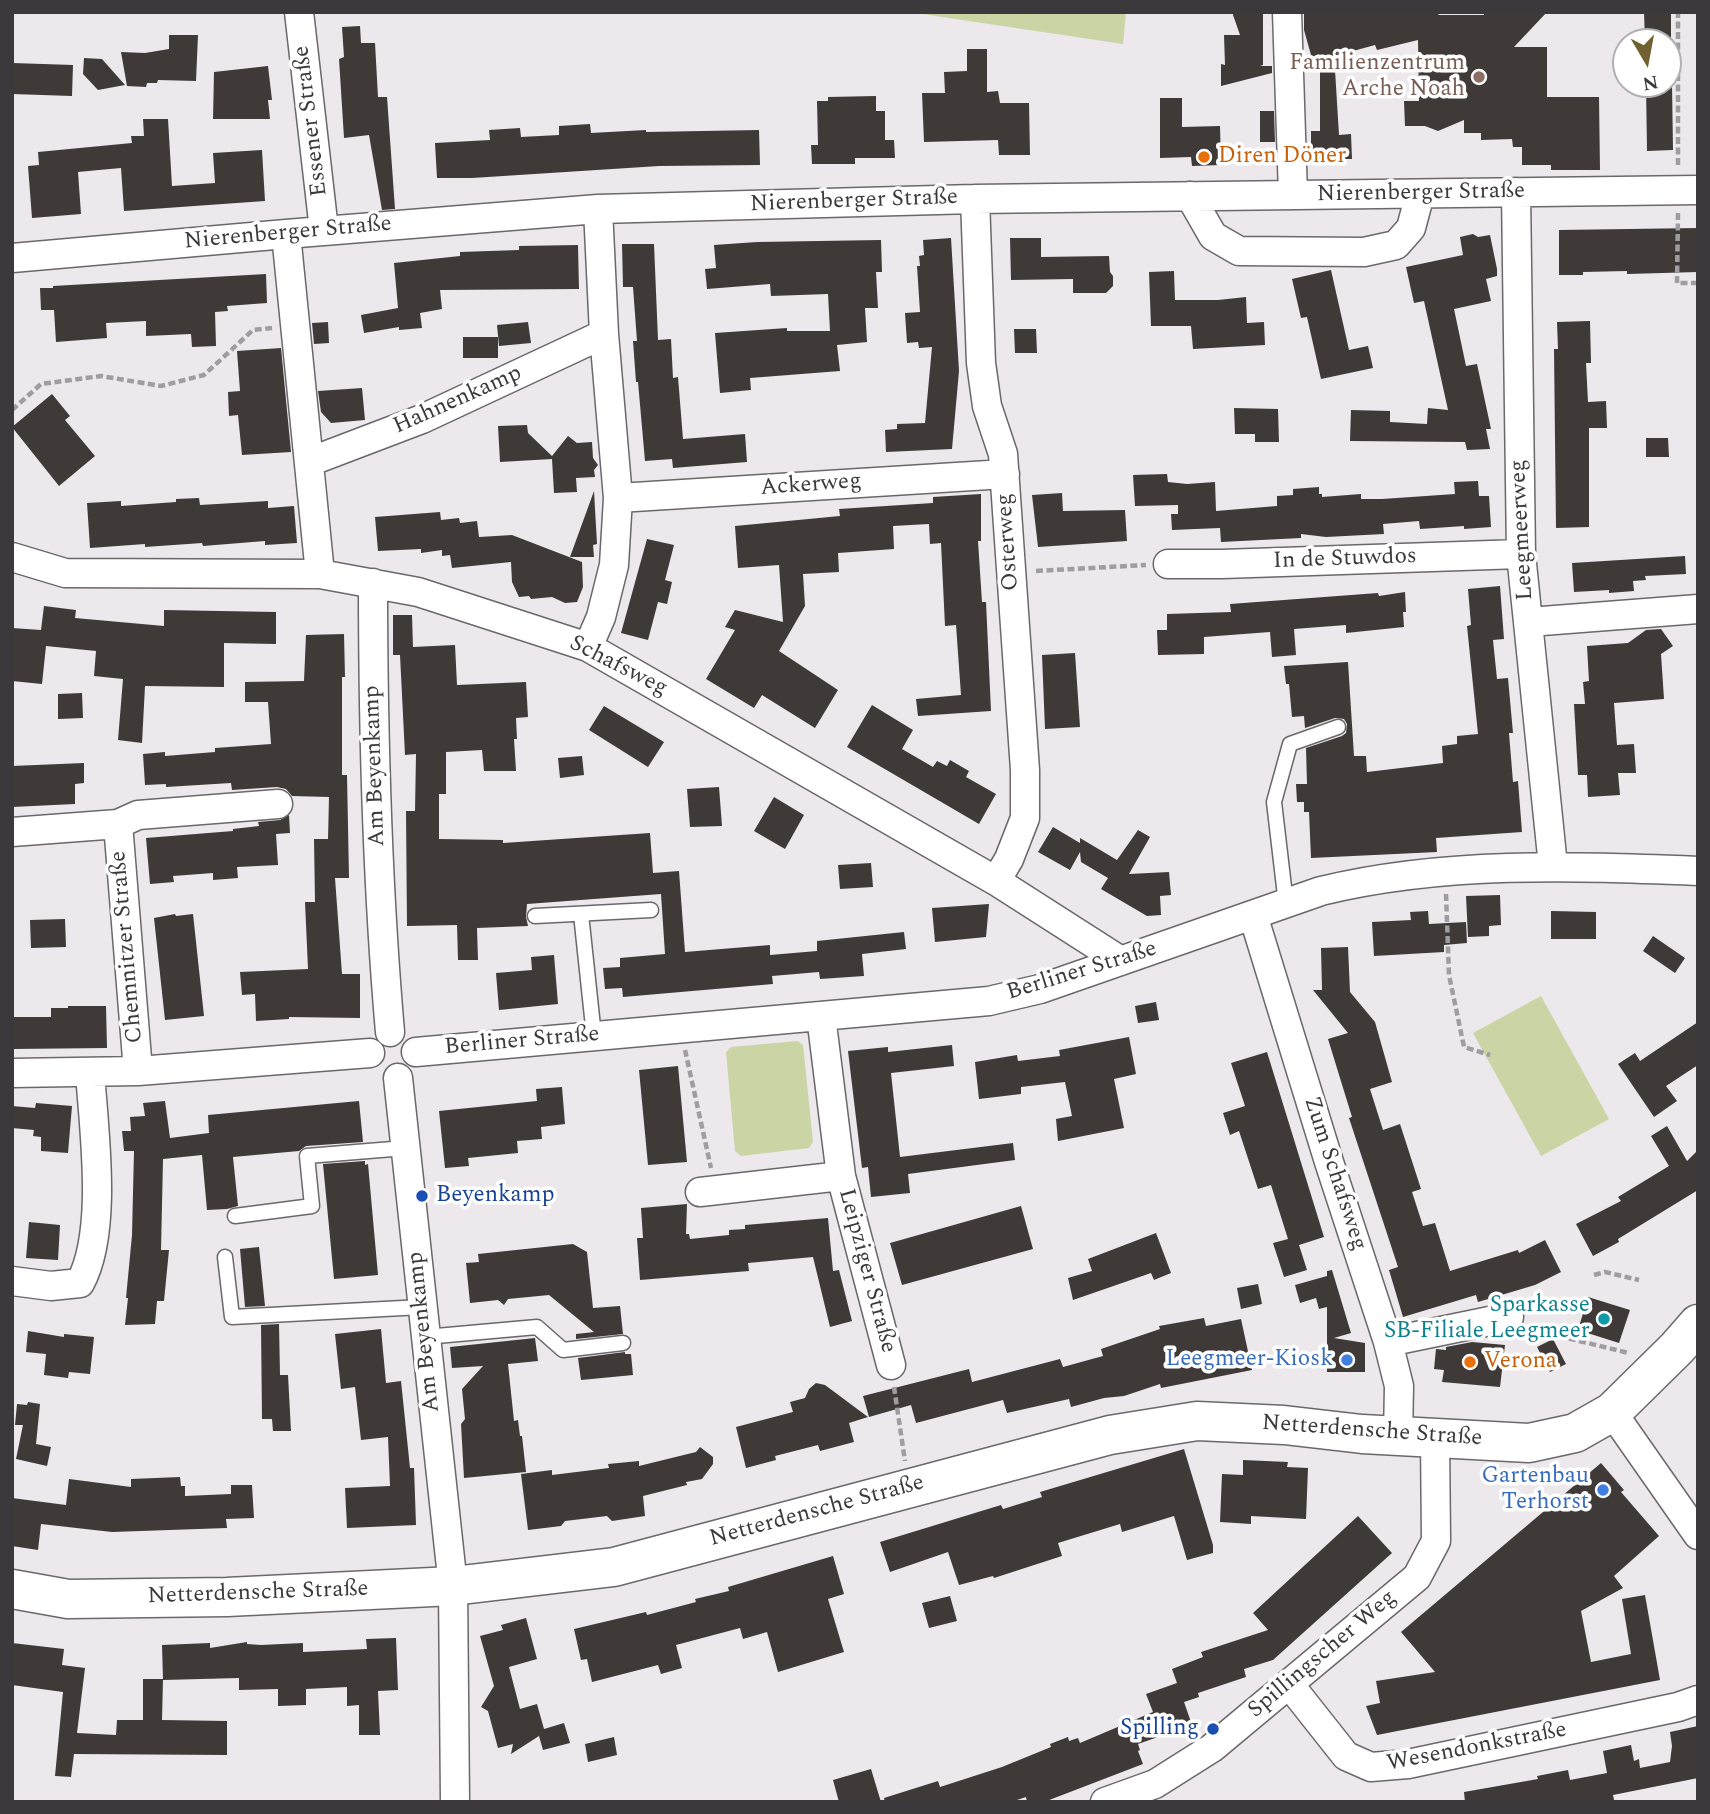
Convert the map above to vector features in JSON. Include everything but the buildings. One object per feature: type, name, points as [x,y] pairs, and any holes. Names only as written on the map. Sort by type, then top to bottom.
[{"type":"street","name":"Essener Straße","points":[[299,12],[324,230]]},
{"type":"street","points":[[1287,12],[1293,195]]},
{"type":"street","name":"Nierenberger Straße","points":[[12,258],[598,209],[975,199],[1688,190]]},
{"type":"street","name":"Leegmeerweg","points":[[1516,192],[1521,554],[1553,866]]},
{"type":"street","points":[[1190,196],[1213,236],[1239,251],[1364,253],[1396,245],[1411,228],[1420,194]]},
{"type":"street","name":"Osterweg","points":[[975,199],[981,363],[987,406],[1000,439],[1005,474],[1025,770],[1025,818],[1009,859],[996,881]]},
{"type":"street","points":[[588,647],[601,617],[614,565],[618,498],[604,334],[598,209]]},
{"type":"street","points":[[286,234],[320,574]]},
{"type":"street","name":"Hahnenkamp","points":[[309,463],[422,419],[604,334]]},
{"type":"street","name":"Ackerweg","points":[[618,498],[1005,474]]},
{"type":"street","name":"In de Stuwdos","points":[[1168,564],[1521,554]]},
{"type":"street","name":"Schafsweg","points":[[12,557],[65,573],[320,574],[418,592],[588,647],[996,881],[1121,961]]},
{"type":"street","name":"Am Beyenkamp","points":[[373,583],[377,828],[390,1032]]},
{"type":"street","points":[[1529,622],[1698,609]]},
{"type":"street","name":"Chemnitzer Straße","points":[[12,832],[118,824],[138,815],[278,804]]},
{"type":"street","name":"Chemnitzer Straße","points":[[118,824],[138,1071]]},
{"type":"street","name":"Berliner Straße","points":[[416,1052],[989,1000],[1040,989],[1321,891],[1363,881],[1445,872],[1553,866],[1698,871]]},
{"type":"street","name":"Zum Schafsweg","points":[[1253,915],[1416,1437]]},
{"type":"street","name":"Leipziger Straße","points":[[821,1016],[841,1176],[891,1365]]},
{"type":"street","points":[[390,1032],[407,1036],[416,1052],[412,1070],[398,1078],[387,1078],[378,1073],[373,1067],[370,1053],[375,1041],[390,1032]]},
{"type":"street","points":[[12,1073],[138,1071],[370,1053]]},
{"type":"street","points":[[12,1281],[51,1286],[80,1283],[88,1268],[96,1210],[90,1073]]},
{"type":"street","name":"Am Beyenkamp","points":[[398,1078],[453,1586],[455,1802]]},
{"type":"street","name":"Leipziger Straße","points":[[708,1191],[841,1176]]},
{"type":"street","points":[[1388,1342],[1509,1317]]},
{"type":"street","name":"Netterdensche Straße","points":[[12,1589],[68,1599],[227,1597],[453,1586],[614,1567],[1110,1435],[1197,1422],[1284,1425],[1416,1437],[1529,1443],[1575,1433],[1612,1412],[1698,1324]]},
{"type":"street","points":[[1612,1412],[1698,1535]]},
{"type":"street","name":"Spillingscher Weg","points":[[1105,1802],[1155,1784],[1212,1748],[1417,1577],[1436,1541],[1416,1437]]},
{"type":"street","name":"Wesendonkstraße","points":[[1289,1684],[1346,1756],[1371,1767],[1408,1764],[1678,1707],[1698,1700]]},
{"type":"lane","points":[[1286,904],[1274,802],[1290,744],[1338,727]]},
{"type":"lane","points":[[535,916],[651,910]]},
{"type":"lane","points":[[581,914],[594,1036]]},
{"type":"lane","points":[[235,1216],[312,1206],[307,1156],[405,1148]]},
{"type":"lane","points":[[225,1257],[233,1317],[422,1307]]},
{"type":"lane","points":[[425,1337],[537,1327],[563,1350],[623,1343]]},
{"type":"path","points":[[1678,12],[1688,190],[1677,283],[1698,283]]},
{"type":"path","points":[[12,410],[41,384],[101,376],[161,386],[204,375],[253,330],[295,326]]},
{"type":"path","points":[[1011,572],[1168,564]]},
{"type":"path","points":[[1445,872],[1449,975],[1464,1047],[1490,1055]]},
{"type":"path","points":[[685,1049],[708,1191]]},
{"type":"path","points":[[1594,1275],[1605,1272],[1639,1280]]},
{"type":"path","points":[[1509,1317],[1542,1332],[1664,1361]]},
{"type":"path","points":[[891,1365],[909,1487]]},
{"type":"green space","points":[[909,12],[1126,12],[1123,44]]},
{"type":"green space","points":[[1541,996],[1609,1119],[1541,1156],[1473,1033]]},
{"type":"green space","points":[[798,1041],[803,1045],[813,1142],[809,1148],[741,1156],[735,1151],[726,1052],[731,1047]]},
{"type":"place","name":"Familienzentrum Arche Noah","points":[[1479,77]]},
{"type":"place","name":"Diren Döner","points":[[1204,157]]},
{"type":"place","name":"Beyenkamp","points":[[422,1196]]},
{"type":"place","name":"Sparkasse SB-Filiale Leegmeer","points":[[1604,1319]]},
{"type":"place","name":"Leegmeer-Kiosk","points":[[1347,1360]]},
{"type":"place","name":"Verona","points":[[1470,1362]]},
{"type":"place","name":"Gartenbau Terhorst","points":[[1603,1490]]},
{"type":"place","name":"Spilling","points":[[1213,1729]]}]
